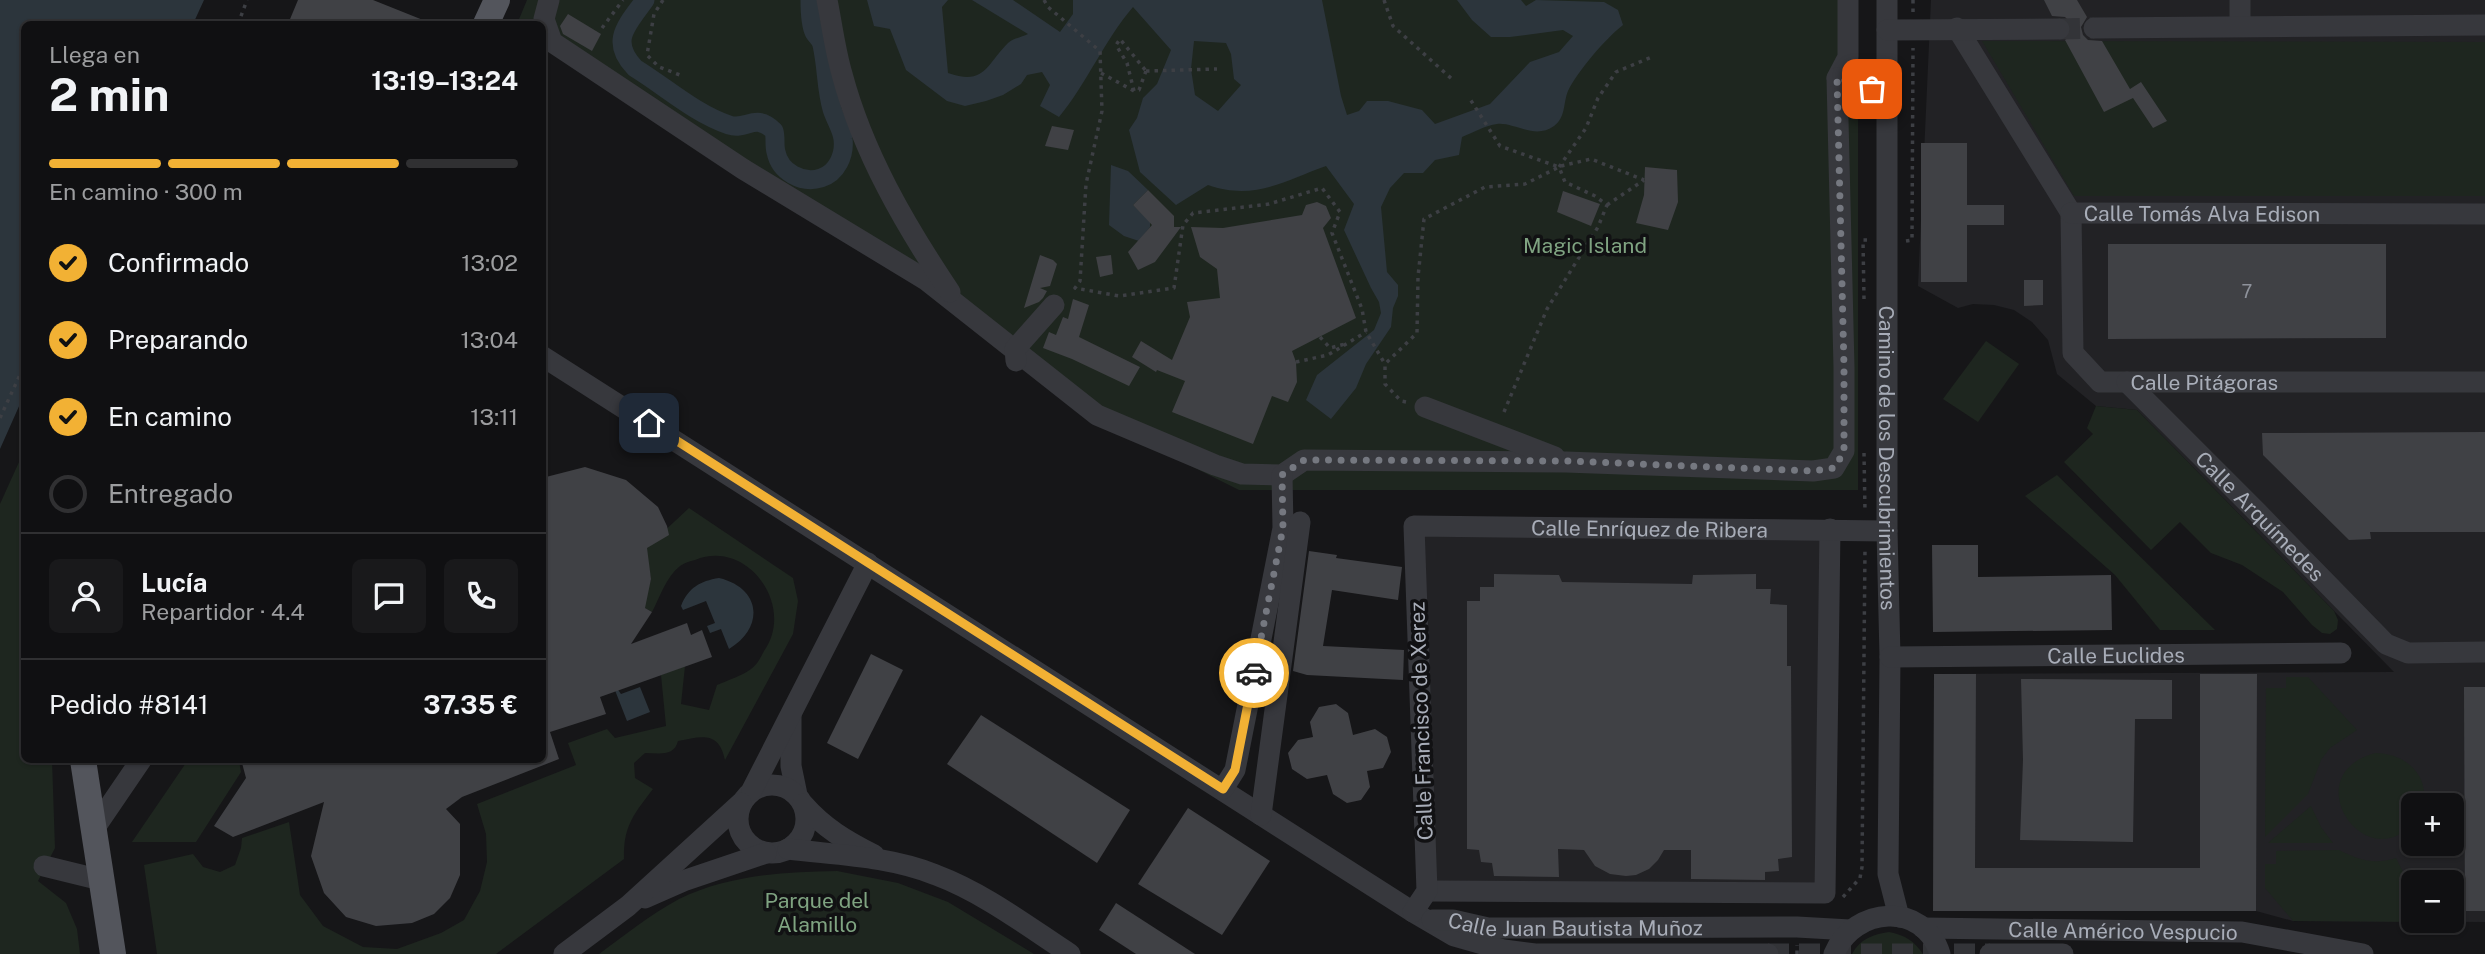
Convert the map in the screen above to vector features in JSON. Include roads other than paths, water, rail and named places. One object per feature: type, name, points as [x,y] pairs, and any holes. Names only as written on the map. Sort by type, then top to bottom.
[{"type":"main road","points":[[487,21],[496,0]]},
{"type":"main road","points":[[83,763],[113,954]]},
{"type":"street","points":[[545,21],[549,0]]},
{"type":"street","points":[[827,0],[842,75],[870,153],[911,234],[961,307]]},
{"type":"street","points":[[546,25],[552,42],[743,169],[926,280],[961,307],[1015,356],[1097,415],[1215,465],[1242,474],[1282,475],[1304,460],[1566,461],[1813,471],[1834,468],[1844,452],[1837,78],[1848,57],[1849,0]]},
{"type":"street","name":"Camino de los Descubrimientos","points":[[1887,0],[1887,531],[1890,657],[1888,874],[1899,917]]},
{"type":"street","points":[[2240,0],[2240,26]]},
{"type":"street","points":[[2094,28],[2485,25]]},
{"type":"street","name":"Calle Tomás Alva Edison","points":[[1956,28],[2071,213],[2485,214]]},
{"type":"street","points":[[1887,30],[2059,29]]},
{"type":"street","points":[[1837,78],[1887,93]]},
{"type":"street","name":"Calle Pitágoras","points":[[2071,213],[2073,353],[2101,382],[2485,382]]},
{"type":"street","points":[[1015,356],[1054,305]]},
{"type":"street","name":"Calle Juan Bautista Muñoz","points":[[546,359],[1420,916],[1488,928],[1797,927],[1850,930]]},
{"type":"street","name":"Calle Arquímedes","points":[[2127,382],[2386,644],[2408,653],[2485,652]]},
{"type":"street","points":[[1425,407],[1566,461]]},
{"type":"street","points":[[1223,789],[1235,770],[1283,528],[1282,475]]},
{"type":"street","points":[[1261,815],[1300,522]]},
{"type":"street","name":"Calle Enríquez de Ribera","points":[[1414,526],[1887,531]]},
{"type":"street","name":"Calle Francisco de Xerez","points":[[1414,526],[1427,891]]},
{"type":"street","points":[[1420,916],[1427,891],[1825,893],[1830,529]]},
{"type":"street","points":[[766,853],[747,843],[741,834],[738,824],[747,797],[868,563]]},
{"type":"street","name":"Calle Euclides","points":[[1890,657],[2341,653]]},
{"type":"street","points":[[628,906],[686,880],[766,853],[777,853],[796,843],[806,825],[791,766],[791,711]]},
{"type":"street","points":[[94,829],[139,763]]},
{"type":"street","points":[[564,954],[628,906],[747,797],[771,784],[789,789],[819,822],[852,844],[889,861],[934,874],[971,890],[1070,954]]},
{"type":"street","points":[[788,849],[889,861]]},
{"type":"street","points":[[44,866],[101,880]]},
{"type":"street","points":[[1420,916],[1454,936],[1483,945],[1535,954],[1768,954]]},
{"type":"street","points":[[1420,916],[1436,938],[1458,954]]},
{"type":"street","points":[[1834,954],[1850,930],[1865,920],[1881,916],[1899,917],[1923,928],[1938,945],[1940,954]]},
{"type":"street","name":"Calle Américo Vespucio","points":[[1923,928],[2242,932],[2363,954]]},
{"type":"street","points":[[1990,954],[2063,954]]},
{"type":"waterway","points":[[645,0],[627,25],[622,41],[623,50],[635,68],[716,120],[735,126],[756,122],[767,126],[774,131],[778,159],[787,171],[799,178],[814,179],[827,176],[836,168],[841,157],[843,139],[830,101],[821,43],[814,32],[810,16],[810,0]]},
{"type":"tunnel","points":[[2059,29],[2094,28]]},
{"type":"tunnel","points":[[1768,954],[1990,954]]},
{"type":"park label","name":"Magic Island","points":[[1585,245]]},
{"type":"park label","name":"Parque del Alamillo","points":[[817,912]]}]
